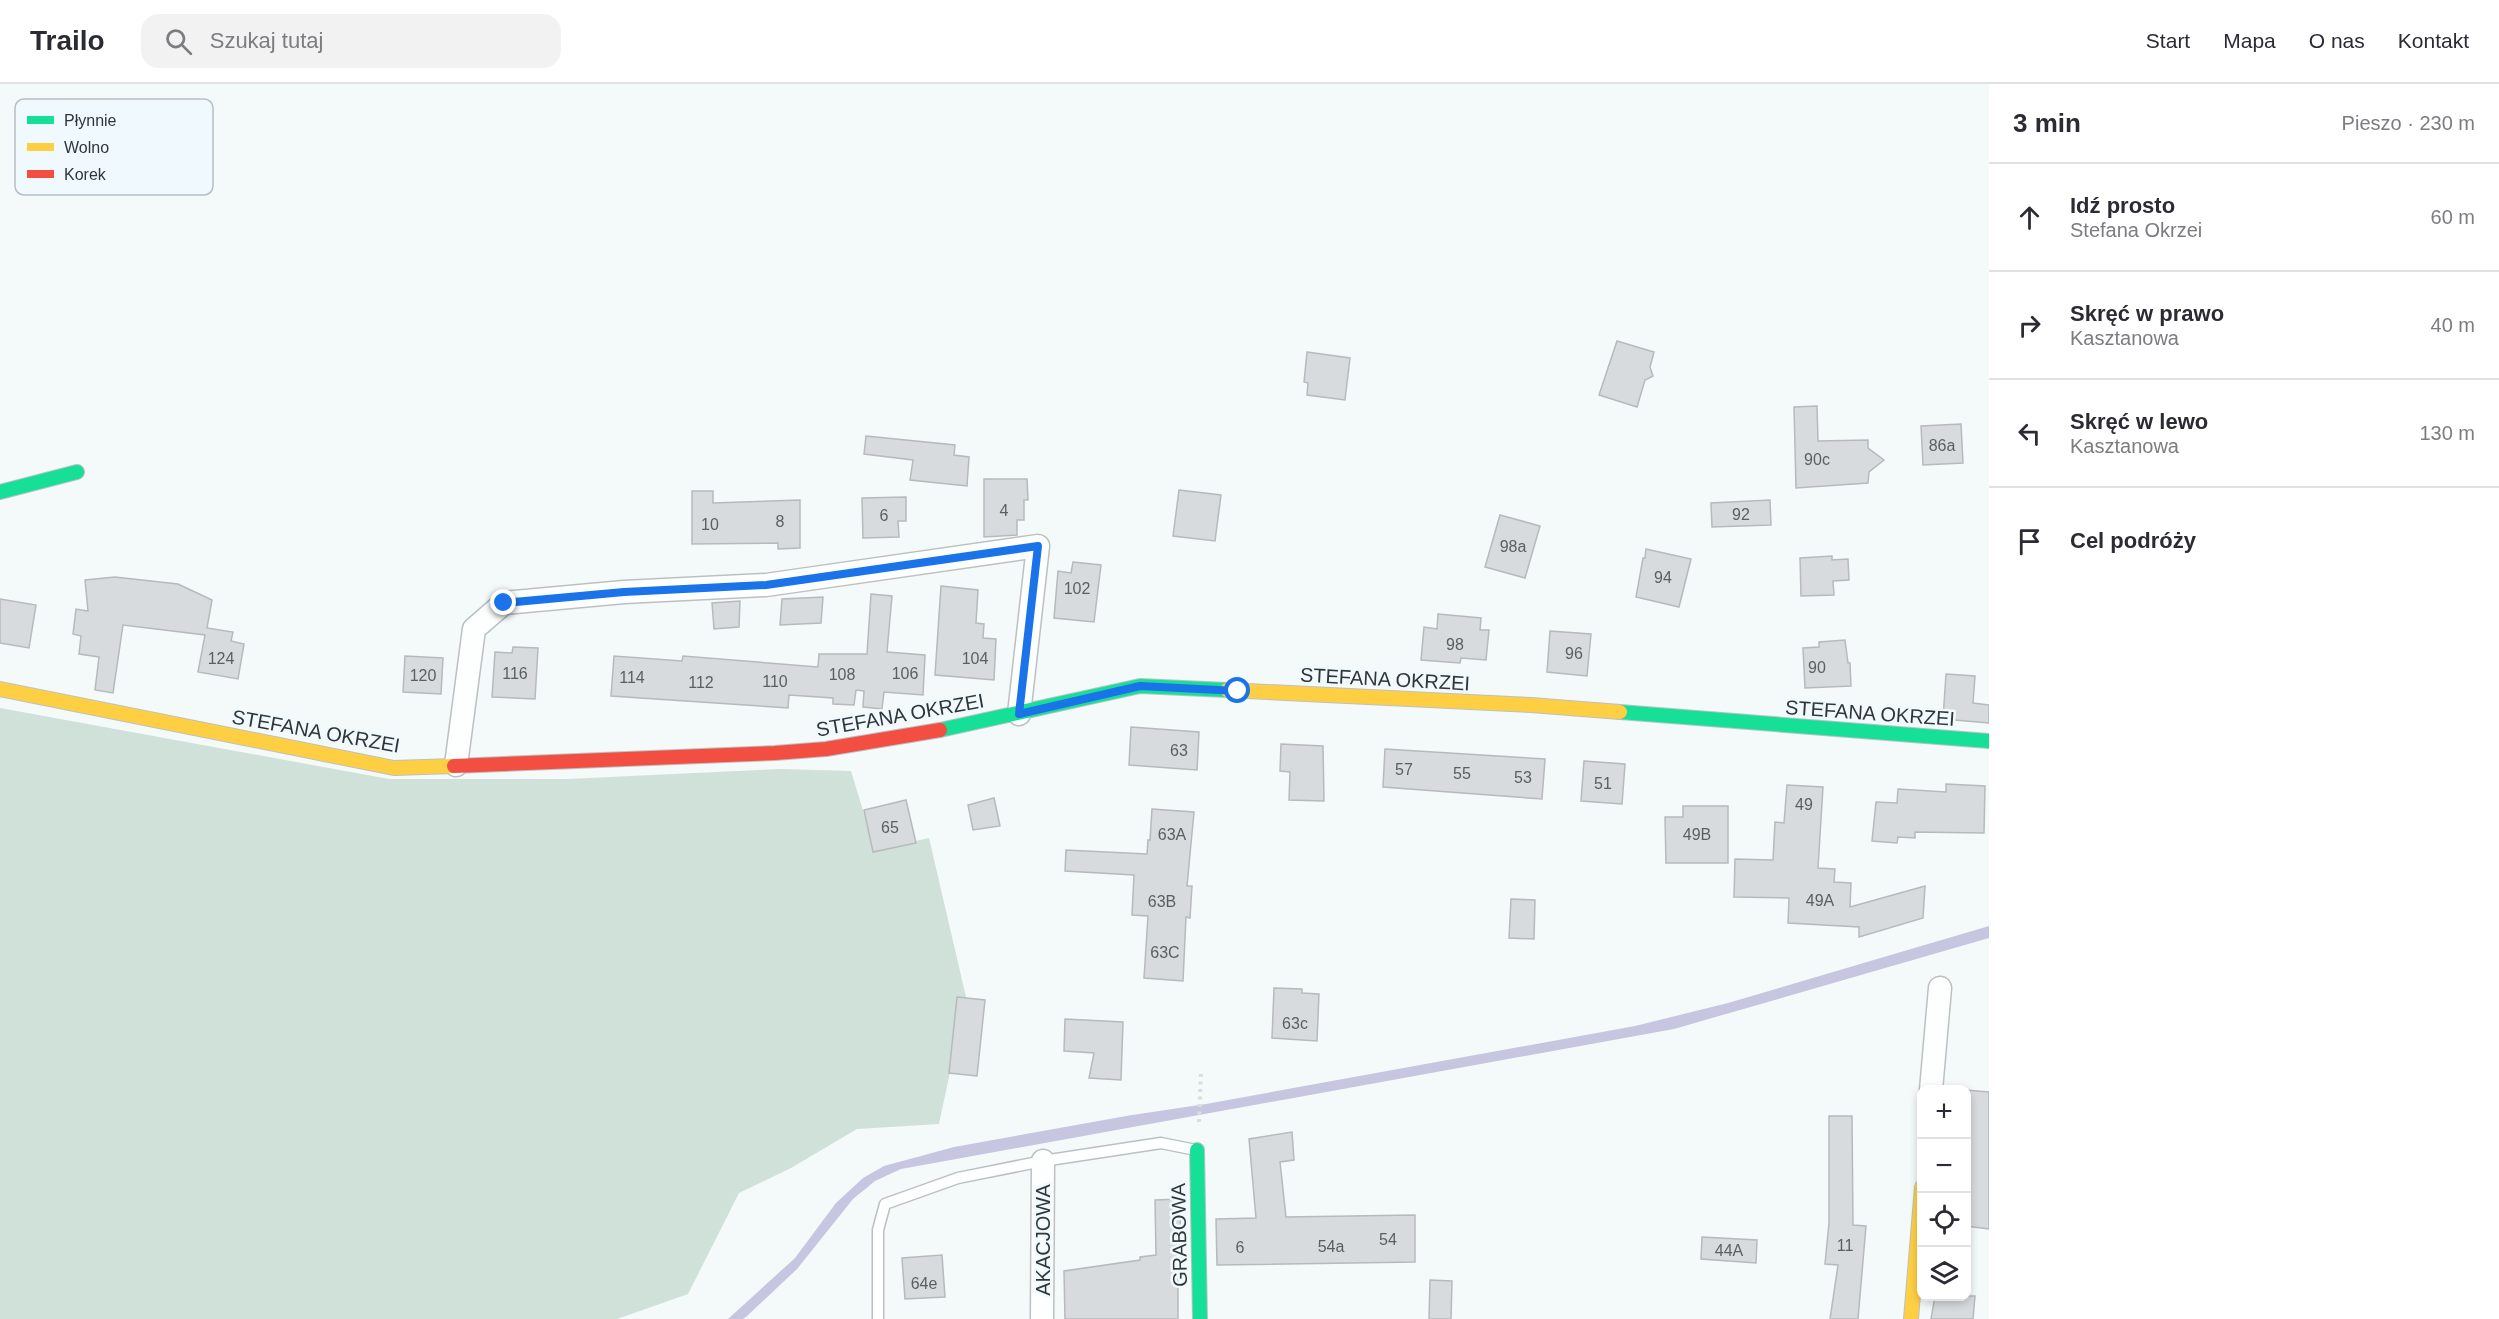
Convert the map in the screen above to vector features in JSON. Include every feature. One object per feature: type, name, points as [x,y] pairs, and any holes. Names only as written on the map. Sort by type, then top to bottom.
[{"type":"street","points":[[0,492],[77,472]]},
{"type":"street","points":[[456,765],[474,628],[504,603],[624,592],[766,585],[1038,546],[1019,714]]},
{"type":"street","name":"STEFANA OKRZEI","points":[[0,688],[394,768],[826,749],[945,729],[1140,686],[1531,705],[1989,741]]},
{"type":"street","points":[[1930,1085],[1940,988]]},
{"type":"street","name":"GRABOWA","points":[[1197,1150],[1200,1319]]},
{"type":"street","name":"AKACJOWA","points":[[1042,1319],[1043,1161]]},
{"type":"street","points":[[1911,1319],[1922,1193]]},
{"type":"lane","points":[[878,1319],[878,1230],[885,1204],[957,1178],[1043,1161],[1161,1143],[1197,1150]]},
{"type":"path","points":[[1199,1127],[1201,1073]]},
{"type":"green space","points":[[0,708],[389,779],[568,779],[780,769],[851,771],[875,850],[929,838],[966,997],[939,1124],[857,1129],[791,1168],[739,1193],[688,1294],[617,1319],[0,1319]]},
{"type":"water","points":[[1989,926],[1989,938],[1674,1029],[901,1169],[875,1181],[853,1199],[797,1269],[746,1317],[728,1319],[795,1258],[836,1203],[863,1178],[884,1166],[954,1147],[1635,1026],[1728,1003]]},
{"type":"building","points":[[1617,341],[1654,352],[1650,367],[1653,376],[1645,380],[1637,407],[1599,395]]},
{"type":"building","points":[[1307,352],[1350,358],[1345,400],[1307,395],[1308,383],[1304,382]]},
{"type":"building","points":[[1817,406],[1818,441],[1868,440],[1868,448],[1884,460],[1869,472],[1868,483],[1796,488],[1794,407]]},
{"type":"building","points":[[1961,424],[1963,463],[1923,465],[1921,426]]},
{"type":"building","points":[[866,436],[955,445],[954,455],[969,457],[967,486],[910,480],[913,460],[864,454]]},
{"type":"building","points":[[984,479],[1027,479],[1028,500],[1024,500],[1024,520],[1017,520],[1017,535],[984,537]]},
{"type":"building","points":[[1179,490],[1221,495],[1215,541],[1173,536]]},
{"type":"building","points":[[692,491],[713,491],[713,503],[800,500],[800,548],[778,549],[778,543],[692,544]]},
{"type":"building","points":[[906,497],[906,521],[898,521],[899,537],[863,538],[862,498]]},
{"type":"building","points":[[1770,500],[1771,525],[1712,527],[1711,503]]},
{"type":"building","points":[[1500,515],[1540,526],[1525,578],[1485,567]]},
{"type":"building","points":[[1646,549],[1691,559],[1679,607],[1636,597]]},
{"type":"building","points":[[1832,556],[1832,560],[1848,559],[1849,580],[1833,581],[1834,595],[1801,596],[1800,558]]},
{"type":"building","points":[[1073,562],[1101,565],[1094,622],[1054,618],[1058,571],[1071,573]]},
{"type":"building","points":[[115,577],[178,584],[212,600],[207,628],[233,632],[231,641],[244,644],[238,679],[198,672],[205,635],[123,625],[113,693],[95,690],[99,657],[79,654],[81,636],[73,634],[76,609],[88,611],[85,580]]},
{"type":"building","points":[[941,586],[978,590],[976,623],[984,624],[983,638],[996,639],[994,680],[935,675]]},
{"type":"building","points":[[871,594],[892,596],[887,652],[925,655],[923,695],[884,692],[882,709],[863,707],[864,691],[856,690],[854,705],[833,704],[833,698],[789,695],[788,708],[611,696],[614,656],[682,661],[683,656],[818,667],[819,654],[867,654]]},
{"type":"building","points":[[823,597],[821,623],[780,625],[782,599]]},
{"type":"building","points":[[0,599],[36,605],[29,648],[0,643]]},
{"type":"building","points":[[740,601],[739,627],[714,629],[712,603]]},
{"type":"building","points":[[1438,614],[1481,618],[1480,630],[1489,630],[1486,660],[1461,658],[1460,663],[1421,660],[1424,627],[1437,629]]},
{"type":"building","points":[[1550,631],[1591,634],[1587,676],[1547,672]]},
{"type":"building","points":[[1845,640],[1848,663],[1850,663],[1851,686],[1805,688],[1803,648],[1819,647],[1819,642]]},
{"type":"building","points":[[513,647],[538,648],[535,699],[492,697],[495,652],[512,653]]},
{"type":"building","points":[[405,656],[443,658],[441,694],[403,692]]},
{"type":"building","points":[[1946,674],[1975,676],[1973,703],[1989,705],[1989,723],[1943,719]]},
{"type":"building","points":[[1131,727],[1199,732],[1197,770],[1129,765]]},
{"type":"building","points":[[1281,744],[1323,746],[1324,801],[1289,800],[1290,772],[1280,771]]},
{"type":"building","points":[[1385,749],[1545,759],[1542,799],[1383,787]]},
{"type":"building","points":[[1584,761],[1625,764],[1622,804],[1581,801]]},
{"type":"building","points":[[1946,784],[1985,786],[1984,833],[1915,832],[1915,838],[1898,837],[1897,843],[1872,841],[1876,802],[1897,803],[1898,789],[1946,792]]},
{"type":"building","points":[[1787,785],[1823,787],[1818,868],[1835,869],[1834,882],[1851,883],[1850,907],[1925,886],[1923,918],[1859,937],[1859,927],[1788,923],[1789,898],[1734,897],[1735,859],[1773,860],[1775,822],[1784,823]]},
{"type":"building","points":[[994,798],[1000,826],[973,830],[968,805]]},
{"type":"building","points":[[906,800],[916,843],[873,852],[864,810]]},
{"type":"building","points":[[1683,806],[1728,806],[1728,863],[1666,863],[1665,817],[1683,817]]},
{"type":"building","points":[[1152,809],[1194,812],[1187,886],[1192,886],[1190,918],[1186,917],[1183,981],[1144,978],[1148,916],[1132,915],[1134,875],[1065,871],[1066,850],[1147,854]]},
{"type":"building","points":[[1511,899],[1535,900],[1534,939],[1509,938]]},
{"type":"building","points":[[1274,988],[1302,989],[1302,993],[1319,994],[1317,1041],[1272,1038]]},
{"type":"building","points":[[957,997],[985,1000],[977,1076],[949,1073]]},
{"type":"building","points":[[1065,1019],[1123,1022],[1121,1080],[1089,1078],[1094,1053],[1064,1051]]},
{"type":"building","points":[[1971,1090],[1989,1092],[1989,1229],[1971,1227]]},
{"type":"building","points":[[1829,1116],[1852,1116],[1853,1225],[1866,1226],[1858,1319],[1830,1319],[1838,1265],[1825,1264],[1829,1223]]},
{"type":"building","points":[[1292,1132],[1294,1160],[1280,1162],[1286,1217],[1415,1215],[1415,1262],[1217,1265],[1216,1219],[1256,1218],[1249,1139]]},
{"type":"building","points":[[1180,1199],[1181,1266],[1178,1266],[1178,1319],[1065,1319],[1064,1271],[1140,1260],[1140,1257],[1156,1255],[1155,1200]]},
{"type":"building","points":[[1702,1237],[1757,1240],[1756,1263],[1701,1259]]},
{"type":"building","points":[[942,1255],[945,1297],[905,1299],[902,1258]]},
{"type":"building","points":[[1430,1280],[1452,1281],[1451,1319],[1429,1319]]},
{"type":"building","points":[[1971,1296],[1975,1296],[1973,1319],[1931,1319],[1934,1301],[1971,1301]]},
{"type":"traffic: fast","points":[[0,492],[77,472]]},
{"type":"traffic: fast","points":[[940,730],[1140,686],[1227,690]]},
{"type":"traffic: fast","points":[[1620,712],[1989,741]]},
{"type":"traffic: fast","points":[[1197,1150],[1200,1319]]},
{"type":"traffic: slow","points":[[0,689],[394,768],[454,766]]},
{"type":"traffic: slow","points":[[1227,690],[1531,705],[1620,712]]},
{"type":"traffic: slow","points":[[1911,1319],[1922,1193]]},
{"type":"traffic: jam","points":[[454,766],[775,753],[826,749],[940,730]]},
{"type":"route","points":[[504,603],[624,592],[766,585],[1038,546],[1019,714],[1140,686],[1238,691]]}]
